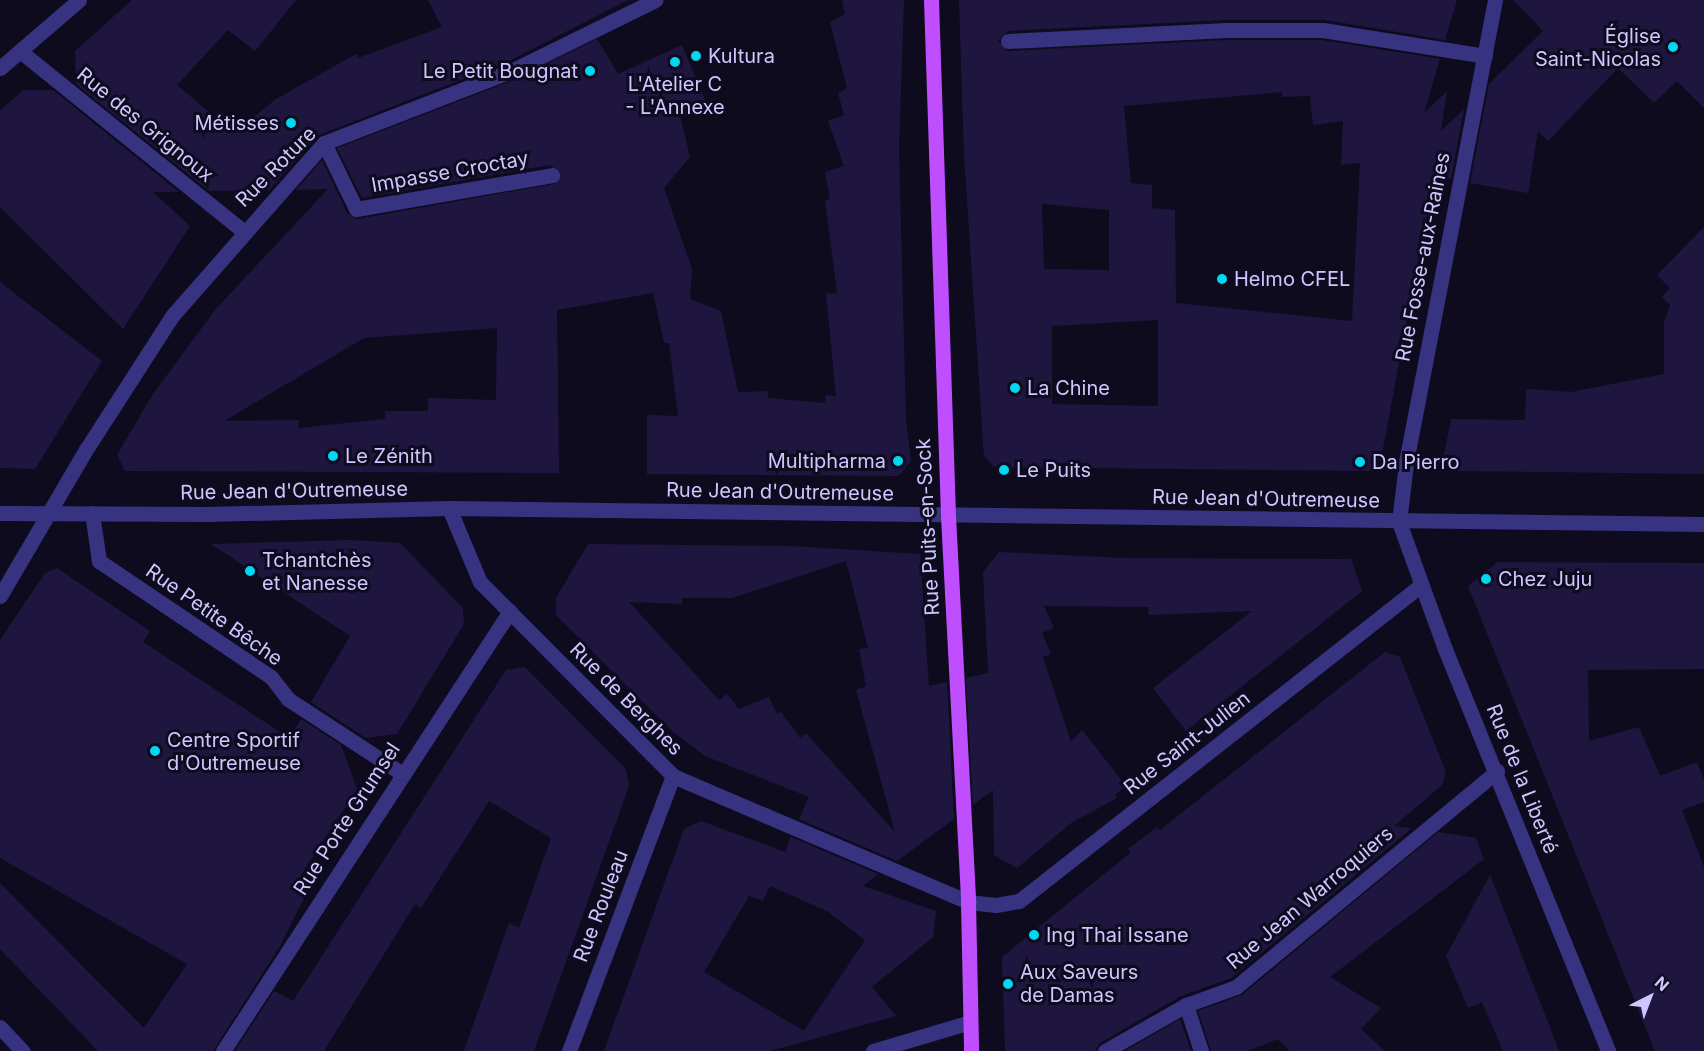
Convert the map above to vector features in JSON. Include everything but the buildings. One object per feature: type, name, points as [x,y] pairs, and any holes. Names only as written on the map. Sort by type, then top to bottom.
[{"type":"main road","name":"Rue Puits-en-Sock","points":[[931,0],[948,516],[968,902],[971,1051]]},
{"type":"street","points":[[0,68],[80,0]]},
{"type":"street","name":"Rue Roture","points":[[0,596],[172,316],[243,231],[324,143],[511,71],[655,0]]},
{"type":"street","name":"Rue Fosse-aux-Raines","points":[[1399,522],[1406,464],[1495,0]]},
{"type":"street","points":[[1008,41],[1226,30],[1323,30],[1485,56]]},
{"type":"street","name":"Rue des Grignoux","points":[[20,51],[243,231]]},
{"type":"street","name":"Impasse Croctay","points":[[324,143],[356,209],[552,175]]},
{"type":"street","name":"Rue Jean d'Outremeuse","points":[[0,513],[449,508],[1399,522],[1704,524]]},
{"type":"street","name":"Rue de Berghes","points":[[449,508],[480,582],[673,776],[968,902]]},
{"type":"street","name":"Rue Petite Bêche","points":[[92,513],[99,561],[271,677],[288,699],[401,773]]},
{"type":"street","name":"Rue de la Liberté","points":[[1399,522],[1420,586],[1497,771],[1608,1051]]},
{"type":"street","name":"Rue Saint-Julien","points":[[968,902],[996,905],[1019,901],[1420,586]]},
{"type":"street","name":"Rue Porte Grumsel","points":[[223,1051],[401,773],[510,611]]},
{"type":"street","name":"Rue Jean Warroquiers","points":[[1105,1051],[1186,1005],[1236,987],[1497,771]]},
{"type":"street","name":"Rue Rouleau","points":[[569,1051],[673,776]]},
{"type":"street","points":[[1186,1005],[1200,1051]]},
{"type":"street","points":[[873,1051],[970,1022]]},
{"type":"street","points":[[0,1028],[22,1051]]},
{"type":"place","name":"Église Saint-Nicolas","points":[[1673,47]]},
{"type":"place","name":"Kultura","points":[[696,56]]},
{"type":"place","name":"L'Atelier C - L'Annexe","points":[[675,62]]},
{"type":"place","name":"Le Petit Bougnat","points":[[590,71]]},
{"type":"place","name":"Métisses","points":[[291,123]]},
{"type":"place","name":"Helmo CFEL","points":[[1222,279]]},
{"type":"place","name":"La Chine","points":[[1015,388]]},
{"type":"place","name":"Le Zénith","points":[[333,456]]},
{"type":"place","name":"Multipharma","points":[[898,461]]},
{"type":"place","name":"Da Pierro","points":[[1360,462]]},
{"type":"place","name":"Le Puits","points":[[1004,470]]},
{"type":"place","name":"Tchantchès et Nanesse","points":[[250,571]]},
{"type":"place","name":"Chez Juju","points":[[1486,579]]},
{"type":"place","name":"Centre Sportif d'Outremeuse","points":[[155,751]]},
{"type":"place","name":"Ing Thai Issane","points":[[1034,935]]},
{"type":"place","name":"Aux Saveurs de Damas","points":[[1008,984]]}]
